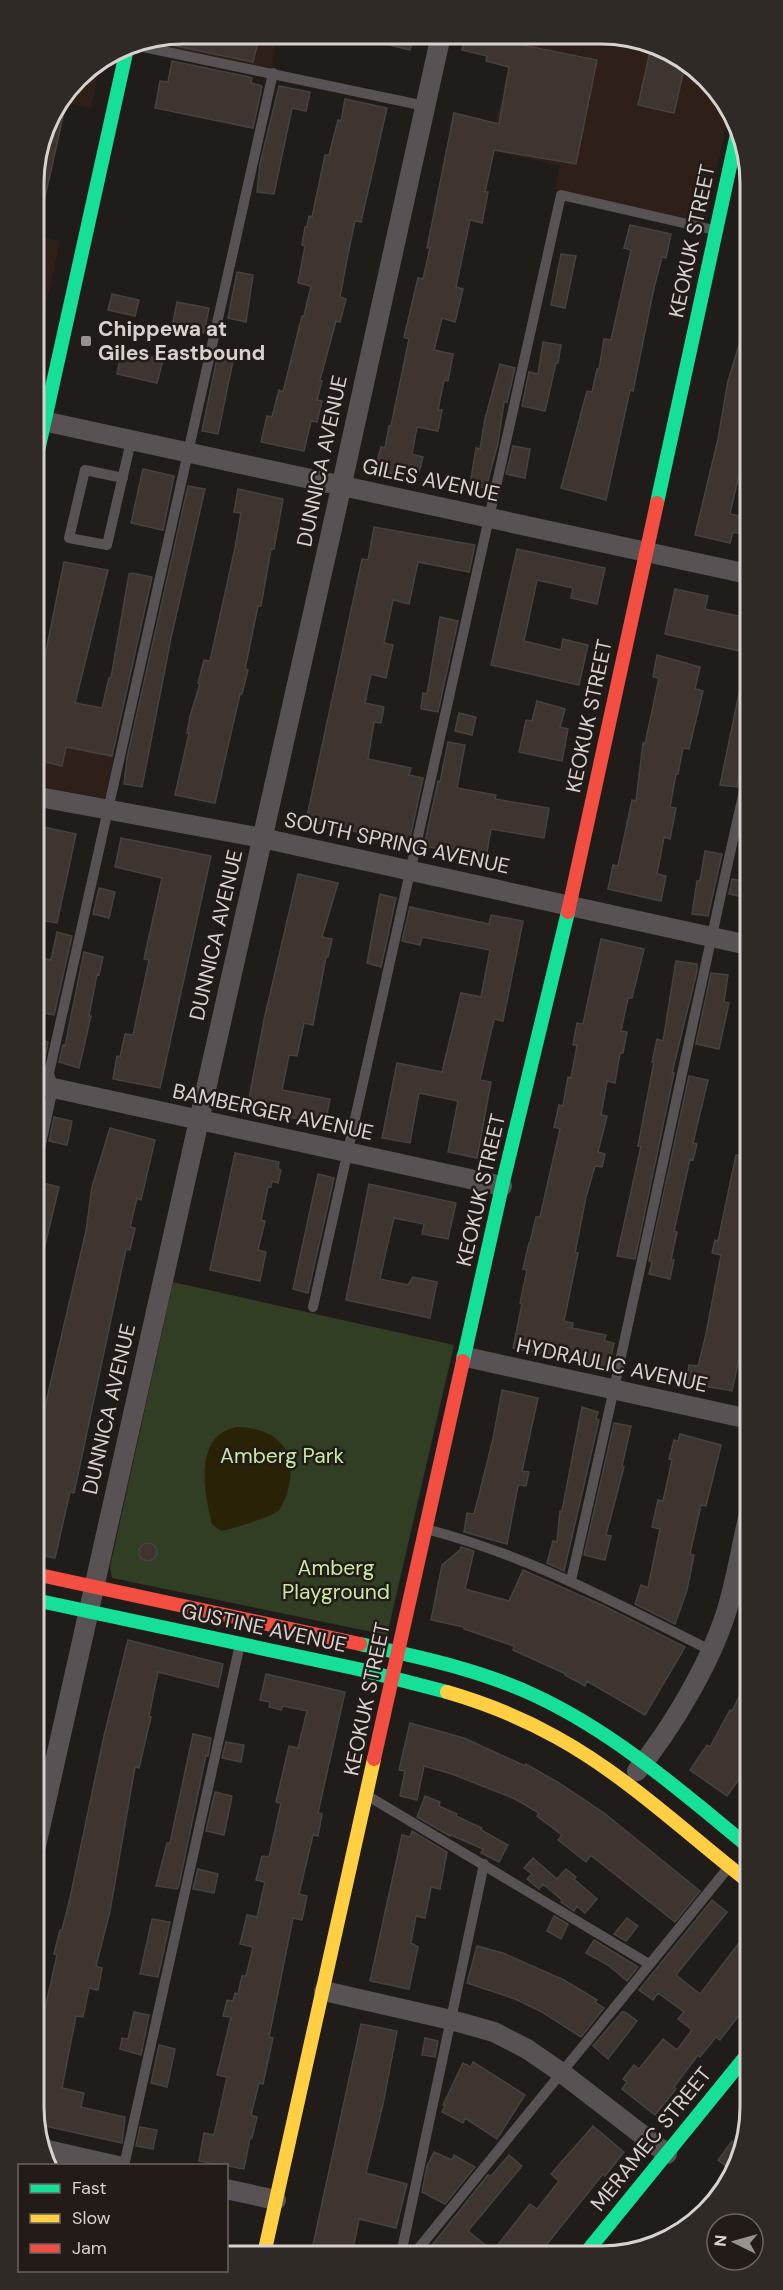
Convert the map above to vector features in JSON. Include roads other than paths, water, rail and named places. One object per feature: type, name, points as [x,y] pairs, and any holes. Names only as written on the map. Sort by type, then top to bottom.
[{"type":"street","name":"DUNNICA AVENUE","points":[[44,1810],[439,44]]},
{"type":"street","points":[[44,399],[125,56]]},
{"type":"street","name":"KEOKUK STREET","points":[[266,2246],[466,1357],[502,1186],[570,905],[716,231],[736,153]]},
{"type":"street","name":"GILES AVENUE","points":[[44,421],[740,572]]},
{"type":"street","name":"SOUTH SPRING AVENUE","points":[[44,798],[262,838],[740,943]]},
{"type":"street","name":"BAMBERGER AVENUE","points":[[44,1086],[502,1186]]},
{"type":"street","name":"HYDRAULIC AVENUE","points":[[466,1357],[739,1417]]},
{"type":"street","points":[[627,1785],[645,1762],[692,1688],[712,1651],[739,1569]]},
{"type":"street","name":"GUSTINE AVENUE","points":[[44,1576],[398,1652],[456,1667],[512,1686],[554,1705],[645,1762],[739,1837]]},
{"type":"street","name":"GUSTINE AVENUE","points":[[44,1602],[393,1677],[462,1695],[511,1714],[557,1737],[598,1762],[739,1874]]},
{"type":"street","points":[[324,1991],[494,2032],[527,2049],[562,2073],[667,2154]]},
{"type":"street","name":"MERAMEC STREET","points":[[592,2246],[739,2065]]},
{"type":"street","points":[[51,2151],[109,2164]]},
{"type":"street","points":[[228,2189],[276,2200]]},
{"type":"lane","points":[[148,48],[425,106]]},
{"type":"lane","points":[[44,1086],[49,1073],[109,809],[186,453],[273,73]]},
{"type":"lane","points":[[314,1307],[561,195],[716,231]]},
{"type":"lane","points":[[123,478],[85,470],[69,538],[107,545],[123,478],[131,441]]},
{"type":"lane","points":[[572,1580],[740,810]]},
{"type":"lane","points":[[426,1529],[508,1554],[572,1580],[712,1651]]},
{"type":"lane","points":[[124,2164],[240,1644]]},
{"type":"lane","points":[[367,1796],[649,1964]]},
{"type":"lane","points":[[403,2246],[484,1864]]},
{"type":"lane","points":[[421,2246],[729,1866]]},
{"type":"place","name":"Chippewa at Giles Eastbound","points":[[86,341]]},
{"type":"park label","name":"Amberg Park","points":[[282,1456]]},
{"type":"park label","name":"Amberg Playground","points":[[336,1580]]}]
